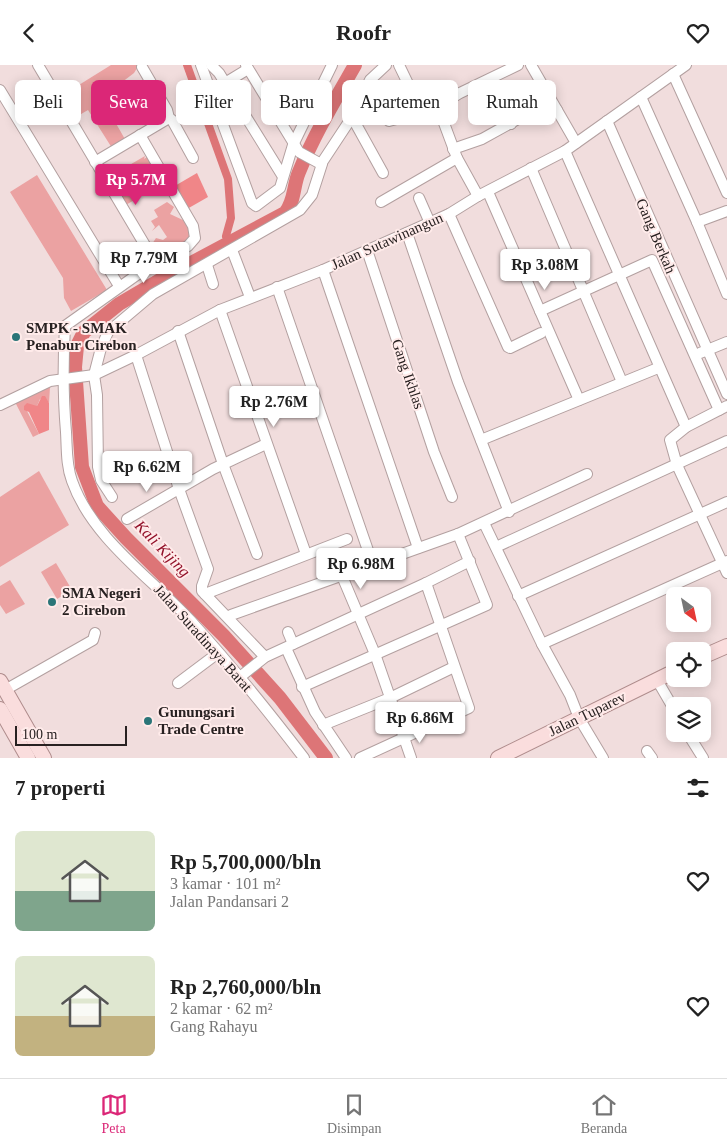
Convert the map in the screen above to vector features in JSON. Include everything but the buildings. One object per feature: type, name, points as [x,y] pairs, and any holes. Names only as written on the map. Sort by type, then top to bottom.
[{"type":"main road","points":[[711,653],[727,645]]},
{"type":"main road","name":"Jalan Tuparev","points":[[498,758],[666,675]]},
{"type":"main road","points":[[3,685],[44,758]]},
{"type":"main road","points":[[0,709],[28,758]]},
{"type":"street","points":[[38,65],[155,262]]},
{"type":"street","points":[[201,65],[253,205],[260,205],[278,191],[282,184],[282,175],[293,145],[332,65]]},
{"type":"street","points":[[211,65],[224,80]]},
{"type":"street","points":[[371,80],[386,65]]},
{"type":"street","points":[[399,65],[406,80]]},
{"type":"street","points":[[458,94],[518,65]]},
{"type":"street","points":[[531,65],[576,143]]},
{"type":"street","points":[[142,67],[193,158]]},
{"type":"street","points":[[230,80],[247,67],[293,145],[300,154],[319,163]]},
{"type":"street","points":[[679,68],[727,193]]},
{"type":"street","name":"Jalan Sutawinangun","points":[[0,405],[50,381],[92,375],[136,355],[220,310],[324,270],[449,214],[565,151],[642,97],[679,68]]},
{"type":"street","points":[[0,90],[119,286],[155,262],[188,246],[194,241],[195,234],[140,135]]},
{"type":"street","points":[[642,97],[727,294]]},
{"type":"street","points":[[95,162],[169,118]]},
{"type":"street","name":"Gang Berkah","points":[[607,121],[706,350],[727,394]]},
{"type":"street","points":[[251,124],[282,175]]},
{"type":"street","points":[[112,497],[101,480],[98,467],[97,395],[92,375],[104,339],[111,329],[153,293],[206,265],[300,210],[312,195],[319,163],[346,125]]},
{"type":"street","points":[[356,125],[383,173]]},
{"type":"street","points":[[445,125],[455,154],[483,194],[540,311],[579,400]]},
{"type":"street","points":[[381,202],[455,154],[509,125]]},
{"type":"street","points":[[565,151],[658,368],[686,427]]},
{"type":"street","points":[[531,168],[622,381]]},
{"type":"street","points":[[420,198],[430,223]]},
{"type":"street","points":[[697,222],[727,211]]},
{"type":"street","points":[[449,214],[508,347],[510,348],[541,333]]},
{"type":"street","points":[[407,233],[458,382],[508,511]]},
{"type":"street","points":[[232,250],[250,297]]},
{"type":"street","name":"Gang Ikhlas","points":[[367,250],[434,452],[452,497]]},
{"type":"street","points":[[540,311],[652,260],[694,355],[723,408],[686,427],[670,438],[677,465],[699,515],[725,562],[727,573]]},
{"type":"street","points":[[206,265],[214,284]]},
{"type":"street","points":[[324,270],[418,548]]},
{"type":"street","name":"Jalan Suradinaya Barat","points":[[119,286],[64,326],[68,464],[71,479],[80,498],[106,535],[190,621],[240,676],[304,758]]},
{"type":"street","points":[[277,287],[373,565]]},
{"type":"street","points":[[220,310],[306,554]]},
{"type":"street","points":[[178,331],[222,464],[256,554]]},
{"type":"street","points":[[694,355],[727,342]]},
{"type":"street","points":[[136,355],[179,489],[208,569],[204,585]]},
{"type":"street","points":[[481,440],[622,381],[658,368]]},
{"type":"street","points":[[496,547],[727,441]]},
{"type":"street","points":[[127,519],[222,464],[266,444]]},
{"type":"street","points":[[231,615],[373,565],[484,523],[587,474]]},
{"type":"street","points":[[518,597],[727,502]]},
{"type":"street","points":[[484,523],[518,597],[570,695],[579,718],[603,758]]},
{"type":"street","points":[[302,687],[441,627],[488,604],[458,533]]},
{"type":"street","points":[[204,585],[306,554],[347,539]]},
{"type":"street","points":[[240,676],[263,658],[470,561]]},
{"type":"street","points":[[542,644],[725,562]]},
{"type":"street","points":[[342,576],[375,654],[411,758]]},
{"type":"street","points":[[360,758],[470,708],[426,583]]},
{"type":"street","points":[[204,585],[263,658]]},
{"type":"street","points":[[288,632],[290,646],[302,687],[323,725],[346,758]]},
{"type":"street","points":[[3,685],[93,640],[95,633]]},
{"type":"street","points":[[178,683],[218,653]]},
{"type":"street","points":[[323,725],[390,698],[454,667]]},
{"type":"street","points":[[657,679],[667,697]]},
{"type":"street","points":[[693,742],[702,758]]},
{"type":"shaded area","points":[[111,65],[139,65],[134,73],[125,80],[91,80],[91,115],[88,110],[81,114],[81,84]]},
{"type":"shaded area","points":[[97,125],[117,125],[126,141],[112,148]]},
{"type":"shaded area","points":[[145,156],[144,159],[148,156],[164,183],[124,206],[107,178]]},
{"type":"shaded area","points":[[197,173],[208,197],[187,209],[173,187]]},
{"type":"shaded area","points":[[37,175],[107,290],[71,311],[64,298],[63,278],[10,192]]},
{"type":"shaded area","points":[[167,202],[174,207],[170,214],[185,221],[188,228],[192,229],[194,237],[173,249],[169,247],[166,253],[163,250],[159,252],[159,258],[150,247],[156,238],[163,240],[167,237],[159,225],[152,231],[155,227],[151,221],[158,217],[154,210]]},
{"type":"shaded area","points":[[50,387],[49,403],[45,398],[40,399],[37,406],[32,406],[27,411],[39,434],[33,437],[15,402]]},
{"type":"shaded area","points":[[42,396],[45,396],[49,403],[49,430],[39,434],[29,412],[24,410],[24,406],[27,403],[37,406]]},
{"type":"shaded area","points":[[39,471],[69,525],[0,567],[0,497]]},
{"type":"shaded area","points":[[56,563],[72,590],[57,599],[41,572]]},
{"type":"shaded area","points":[[10,580],[25,604],[6,614],[0,605],[0,586]]},
{"type":"waterway","points":[[187,65],[228,179],[231,218],[226,236]]},
{"type":"waterway","name":"Kali Kijing","points":[[326,758],[280,698],[224,636],[126,538],[97,506],[82,467],[75,367],[77,346],[84,332],[119,304],[165,277],[285,213],[291,203],[297,177],[311,145],[355,65]]},
{"type":"place","name":"SMPK - SMAK Penabur Cirebon","points":[[16,337]]},
{"type":"place","name":"SMA Negeri 2 Cirebon","points":[[52,602]]},
{"type":"place","name":"Gunungsari Trade Centre","points":[[148,721]]}]
